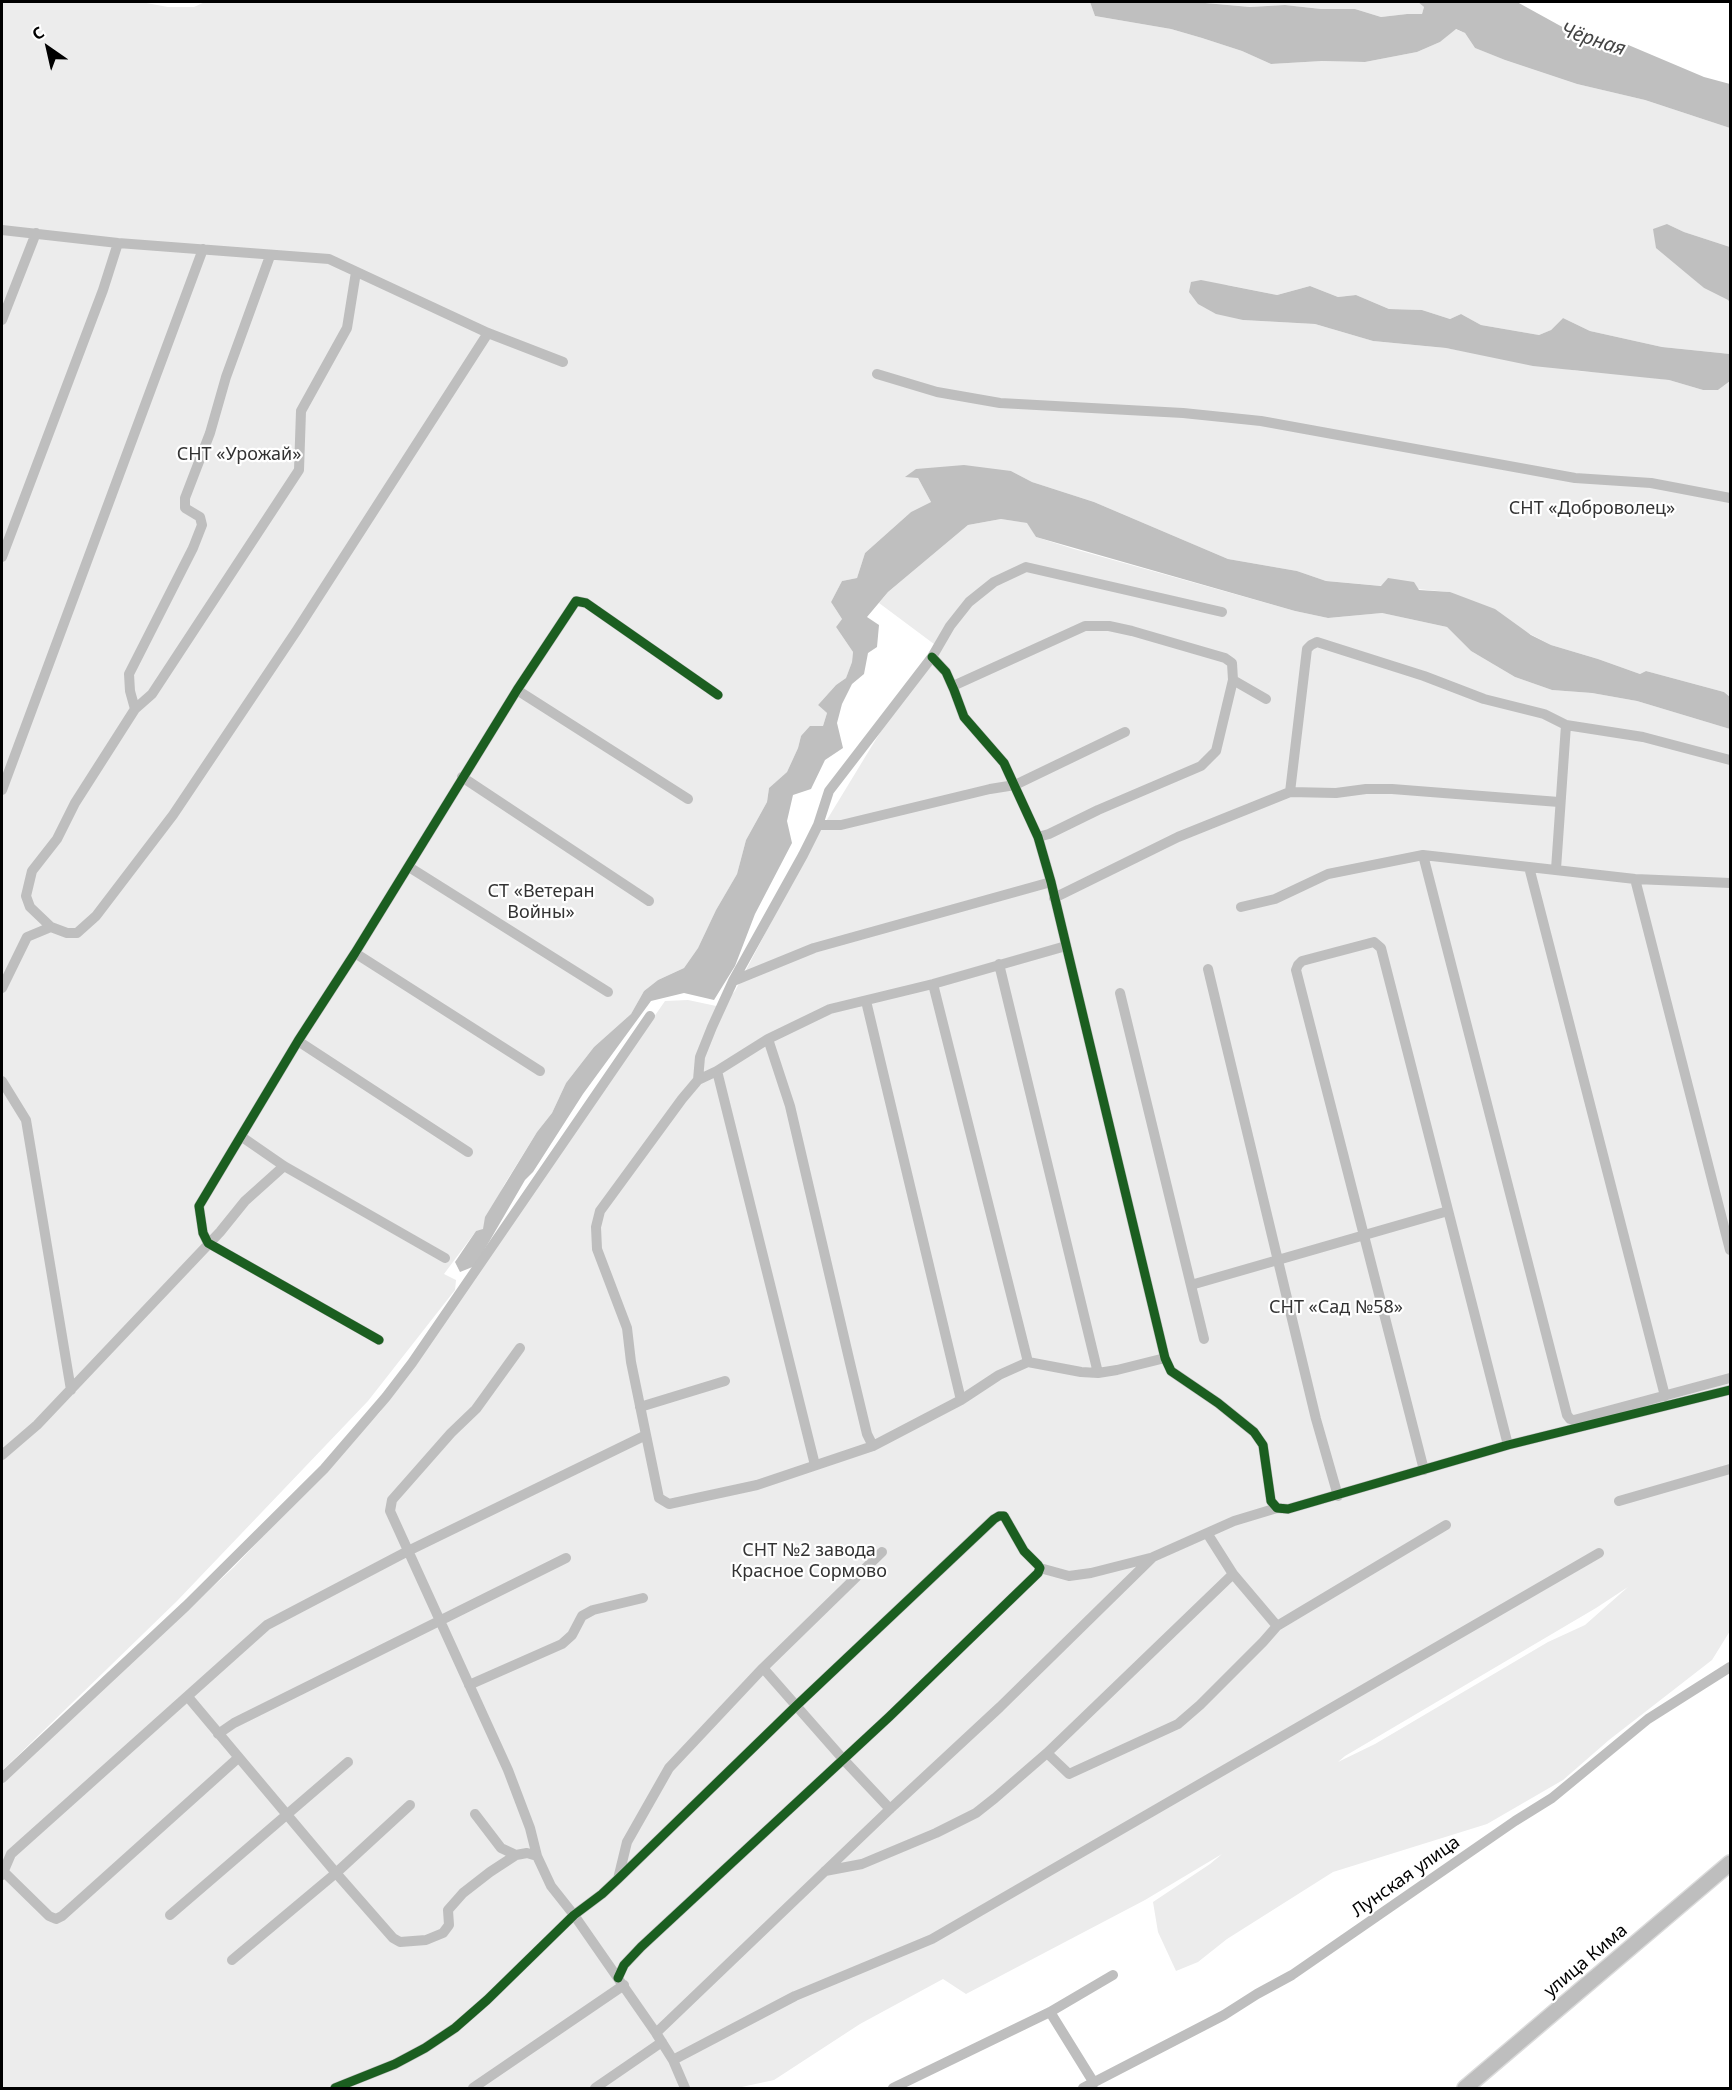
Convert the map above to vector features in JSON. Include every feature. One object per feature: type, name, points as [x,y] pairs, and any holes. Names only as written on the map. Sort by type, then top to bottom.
[{"type":"main road","name":"улица Кима","points":[[1465,2088],[1728,1869]]},
{"type":"street","points":[[2,230],[118,243],[329,259],[488,333],[563,362]]},
{"type":"street","points":[[2,320],[36,233]]},
{"type":"street","points":[[2,557],[104,290],[118,243]]},
{"type":"street","points":[[2,790],[203,249]]},
{"type":"street","points":[[135,709],[129,675],[202,525],[200,517],[185,508],[185,498],[210,434],[226,376],[270,255]]},
{"type":"street","points":[[356,272],[347,328],[301,411],[299,470],[152,694],[135,709],[75,803],[57,839],[32,871],[26,896],[30,907],[51,927],[67,933],[77,933],[96,916],[166,824],[310,610],[488,333]]},
{"type":"street","points":[[877,374],[937,392],[1000,404],[1183,413],[1261,421],[1575,478],[1652,483],[1731,498]]},
{"type":"street","points":[[698,1080],[700,1057],[733,981],[818,825],[829,791],[932,657],[950,626],[969,602],[994,582],[1026,567],[1222,612]]},
{"type":"street","points":[[379,1340],[208,1243],[203,1233],[199,1206],[298,1041],[355,953],[462,777],[576,601],[586,603],[718,695]]},
{"type":"street","points":[[952,686],[1084,626],[1121,628],[1225,657],[1232,663],[1233,680],[1216,751],[1201,766],[1038,837]]},
{"type":"street","points":[[1290,792],[1307,649],[1317,642],[1424,676],[1484,699],[1544,714],[1566,724],[1644,737],[1731,760]]},
{"type":"street","points":[[932,657],[946,672],[963,717],[1004,763],[1038,837],[1051,882],[1165,1358],[1171,1371],[1218,1403],[1254,1432],[1263,1445],[1271,1501],[1277,1508]]},
{"type":"street","points":[[1233,680],[1266,699]]},
{"type":"street","points":[[517,690],[688,800]]},
{"type":"street","points":[[1556,869],[1566,724]]},
{"type":"street","points":[[818,825],[841,825],[1015,785],[1125,732]]},
{"type":"street","points":[[462,777],[649,901]]},
{"type":"street","points":[[1054,898],[1178,837],[1290,792],[1336,793],[1366,789],[1392,789],[1559,802]]},
{"type":"street","points":[[1423,855],[1564,1410],[1570,1419],[1574,1420],[1731,1378]]},
{"type":"street","points":[[1241,907],[1275,899],[1328,874],[1423,855],[1635,879],[1731,883]]},
{"type":"street","points":[[408,867],[608,992]]},
{"type":"street","points":[[1529,867],[1665,1396]]},
{"type":"street","points":[[1635,879],[1731,1250]]},
{"type":"street","points":[[733,981],[814,948],[1051,882]]},
{"type":"street","points":[[2,988],[27,937],[51,927]]},
{"type":"street","points":[[1424,1470],[1296,970],[1302,961],[1374,942],[1381,948],[1508,1445]]},
{"type":"street","points":[[1065,946],[933,984],[830,1009],[768,1039],[717,1071],[698,1080],[600,1210],[596,1227],[597,1249],[627,1328],[640,1407],[659,1498],[669,1504],[757,1485],[873,1446],[961,1400],[999,1375],[1028,1362],[1082,1372],[1098,1372],[1117,1370],[1165,1358]]},
{"type":"street","points":[[355,953],[540,1071]]},
{"type":"street","points":[[999,964],[1098,1372]]},
{"type":"street","points":[[1208,969],[1316,1419],[1338,1496]]},
{"type":"street","points":[[933,984],[1028,1362]]},
{"type":"street","points":[[1120,993],[1204,1339]]},
{"type":"street","points":[[866,1001],[961,1400]]},
{"type":"street","points":[[2,1778],[186,1606],[324,1469],[386,1397],[418,1354],[650,1016]]},
{"type":"street","points":[[768,1039],[790,1106],[867,1434],[873,1446]]},
{"type":"street","points":[[298,1041],[468,1152]]},
{"type":"street","points":[[717,1071],[815,1465]]},
{"type":"street","points":[[3,1086],[26,1120],[71,1390]]},
{"type":"street","points":[[242,1137],[284,1166],[445,1258]]},
{"type":"street","points":[[2,1455],[37,1425],[245,1201],[284,1166]]},
{"type":"street","points":[[1191,1284],[1448,1211]]},
{"type":"street","points":[[520,1348],[476,1409],[451,1433],[392,1500],[390,1511],[508,1770],[530,1828],[537,1856],[551,1886],[621,1982],[673,2060],[685,2088]]},
{"type":"street","points":[[640,1407],[725,1381]]},
{"type":"street","points":[[335,2088],[395,2064],[455,2028],[574,1915],[618,1879],[796,1706],[999,1516],[1007,1519],[1017,1541],[1040,1568],[1069,1576],[1091,1573],[1153,1557],[1234,1521],[1277,1508],[1288,1509],[1508,1445],[1731,1390]]},
{"type":"street","points":[[238,1758],[62,1916],[56,1918],[49,1916],[3,1873],[11,1854],[267,1625],[408,1551],[646,1435]]},
{"type":"street","points":[[1619,1501],[1731,1468]]},
{"type":"street","points":[[1047,1753],[1069,1774],[1178,1724],[1255,1650],[1276,1626],[1446,1525]]},
{"type":"street","points":[[1207,1533],[1233,1574],[1276,1626]]},
{"type":"street","points":[[618,1879],[627,1842],[669,1768],[763,1668],[882,1552]]},
{"type":"street","points":[[673,2060],[795,1996],[932,1939],[1599,1553]]},
{"type":"street","points":[[596,2088],[658,2038],[824,1871],[1000,1707],[1153,1557]]},
{"type":"street","points":[[218,1734],[234,1723],[566,1558]]},
{"type":"street","points":[[473,2088],[621,1982],[624,1965],[641,1947],[843,1759],[1032,1579],[1040,1568]]},
{"type":"street","points":[[824,1871],[862,1864],[936,1833],[976,1813],[1047,1753],[1233,1574]]},
{"type":"street","points":[[469,1685],[562,1644],[572,1635],[582,1616],[593,1610],[642,1598]]},
{"type":"street","name":"Лунская улица","points":[[1089,2086],[1292,1975],[1515,1821],[1552,1798],[1648,1719],[1731,1667]]},
{"type":"street","points":[[763,1668],[890,1809]]},
{"type":"street","points":[[188,1697],[393,1938],[410,1942],[426,1940],[443,1933],[449,1925],[448,1910],[463,1893],[516,1855],[527,1853],[537,1856]]},
{"type":"street","points":[[170,1915],[348,1762]]},
{"type":"street","points":[[232,1960],[336,1873],[410,1805]]},
{"type":"street","points":[[475,1814],[501,1848],[516,1855]]},
{"type":"street","points":[[893,2088],[1050,2012],[1113,1975]]},
{"type":"street","points":[[1050,2012],[1089,2086]]},
{"type":"green space","points":[[2,2],[141,2],[168,7],[194,7],[205,2],[1090,2],[1095,16],[1171,29],[1242,51],[1271,64],[1322,61],[1365,62],[1417,52],[1440,42],[1455,29],[1465,33],[1475,48],[1505,60],[1577,84],[1645,100],[1730,128],[1730,247],[1667,224],[1683,269],[1704,288],[1730,303],[1730,354],[1662,347],[1590,331],[1563,318],[1551,330],[1539,335],[1481,325],[1461,314],[1450,319],[1422,310],[1389,309],[1356,295],[1338,297],[1310,286],[1277,295],[1227,285],[1243,320],[1315,324],[1373,341],[1446,348],[1578,371],[1669,380],[1703,390],[1718,390],[1730,381],[1730,697],[1724,692],[1646,671],[1640,674],[1551,645],[1450,592],[1326,581],[1297,571],[1228,559],[1094,502],[1032,482],[1011,471],[918,478],[931,502],[911,512],[865,553],[857,578],[842,581],[831,602],[842,619],[836,627],[853,652],[846,678],[836,685],[818,705],[827,713],[823,726],[801,736],[787,772],[769,788],[767,802],[746,840],[737,874],[698,948],[684,968],[658,980],[644,991],[631,1014],[594,1047],[566,1083],[552,1113],[537,1132],[504,1185],[483,1230],[476,1231],[444,1274],[456,1280],[455,1290],[368,1401],[177,1601],[2,1771]]},
{"type":"green space","points":[[1194,2],[1418,2],[1424,7],[1422,14],[1381,17],[1355,9],[1321,9],[1285,5],[1250,7]]},
{"type":"green space","name":"СНТ №2 завода Красное Сормово","points":[[1001,519],[1028,523],[1036,537],[1295,611],[1328,618],[1382,613],[1447,627],[1471,651],[1515,677],[1552,690],[1592,693],[1637,701],[1730,729],[1730,1631],[1712,1660],[1609,1740],[1563,1780],[1487,1824],[1333,1872],[1227,1939],[1198,1962],[1176,1971],[1158,1932],[1153,1902],[1222,1854],[1145,1900],[966,1994],[943,1979],[860,2024],[774,2080],[737,2088],[2,2088],[2,1783],[234,1567],[380,1412],[665,1001],[688,1000],[721,1007],[735,991],[811,846],[898,703],[938,647],[879,603],[888,592],[968,525]],"holes":[[[1628,1587],[1585,1625],[1548,1642],[1375,1744],[1338,1762]]]},
{"type":"water","name":"Чёрная","points":[[1090,2],[1194,2],[1250,7],[1285,5],[1321,9],[1355,9],[1381,17],[1422,14],[1424,7],[1418,2],[1517,2],[1566,29],[1626,44],[1704,77],[1730,84],[1730,128],[1645,100],[1577,84],[1505,60],[1475,48],[1465,33],[1456,29],[1440,42],[1417,52],[1365,62],[1322,61],[1271,64],[1242,51],[1171,29],[1095,16]]},
{"type":"water","points":[[1667,224],[1730,247],[1730,303],[1704,288],[1656,248],[1653,229]]},
{"type":"water","points":[[1201,280],[1277,295],[1310,286],[1338,297],[1356,295],[1389,309],[1422,310],[1450,319],[1461,314],[1481,325],[1539,335],[1551,330],[1563,318],[1590,331],[1662,347],[1730,354],[1730,381],[1718,390],[1703,390],[1669,380],[1533,366],[1446,348],[1373,341],[1315,324],[1243,320],[1216,314],[1198,304],[1189,292],[1191,282]]},
{"type":"water","points":[[964,465],[1011,471],[1032,482],[1094,502],[1228,559],[1297,571],[1326,581],[1381,586],[1388,578],[1414,582],[1419,590],[1450,592],[1495,609],[1531,635],[1551,645],[1640,674],[1646,671],[1724,692],[1730,697],[1730,729],[1637,701],[1592,693],[1552,690],[1515,677],[1471,651],[1447,627],[1382,613],[1328,618],[1295,611],[1036,537],[1027,523],[1001,519],[968,525],[888,592],[867,617],[879,625],[877,647],[868,653],[864,674],[852,684],[842,704],[837,723],[843,748],[825,760],[811,789],[793,795],[787,821],[792,843],[755,914],[735,966],[714,1000],[684,993],[651,1001],[583,1094],[533,1172],[525,1180],[475,1266],[460,1272],[455,1262],[476,1231],[483,1229],[485,1217],[537,1132],[552,1113],[566,1083],[594,1047],[631,1014],[644,991],[658,980],[684,968],[698,948],[737,874],[746,840],[767,802],[769,788],[787,772],[801,736],[810,726],[823,726],[827,713],[818,705],[836,685],[846,678],[853,652],[836,627],[842,619],[831,602],[842,581],[857,578],[865,553],[911,512],[931,502],[918,478],[905,477],[916,469]]},
{"type":"cycle path","points":[[379,1340],[208,1243],[203,1233],[199,1206],[298,1041],[517,690],[576,601],[586,603],[718,695]]},
{"type":"cycle path","points":[[932,657],[946,672],[964,717],[1004,763],[1038,837],[1051,882],[1165,1358],[1171,1371],[1218,1403],[1254,1432],[1263,1445],[1271,1501],[1277,1508],[1288,1509],[1508,1445],[1730,1390]]},
{"type":"cycle path","points":[[335,2088],[395,2064],[455,2028],[574,1915],[618,1879],[796,1706],[994,1519],[1004,1516],[1024,1551],[1040,1568],[1038,1573],[889,1717],[641,1947],[624,1965],[618,1978]]},
{"type":"park label","name":"СНТ «Урожай»","points":[[239,455]]},
{"type":"park label","name":"СНТ «Доброволец»","points":[[1592,509]]},
{"type":"park label","name":"СТ «Ветеран Войны»","points":[[541,902]]},
{"type":"park label","name":"СНТ «Сад №58»","points":[[1336,1308]]}]
